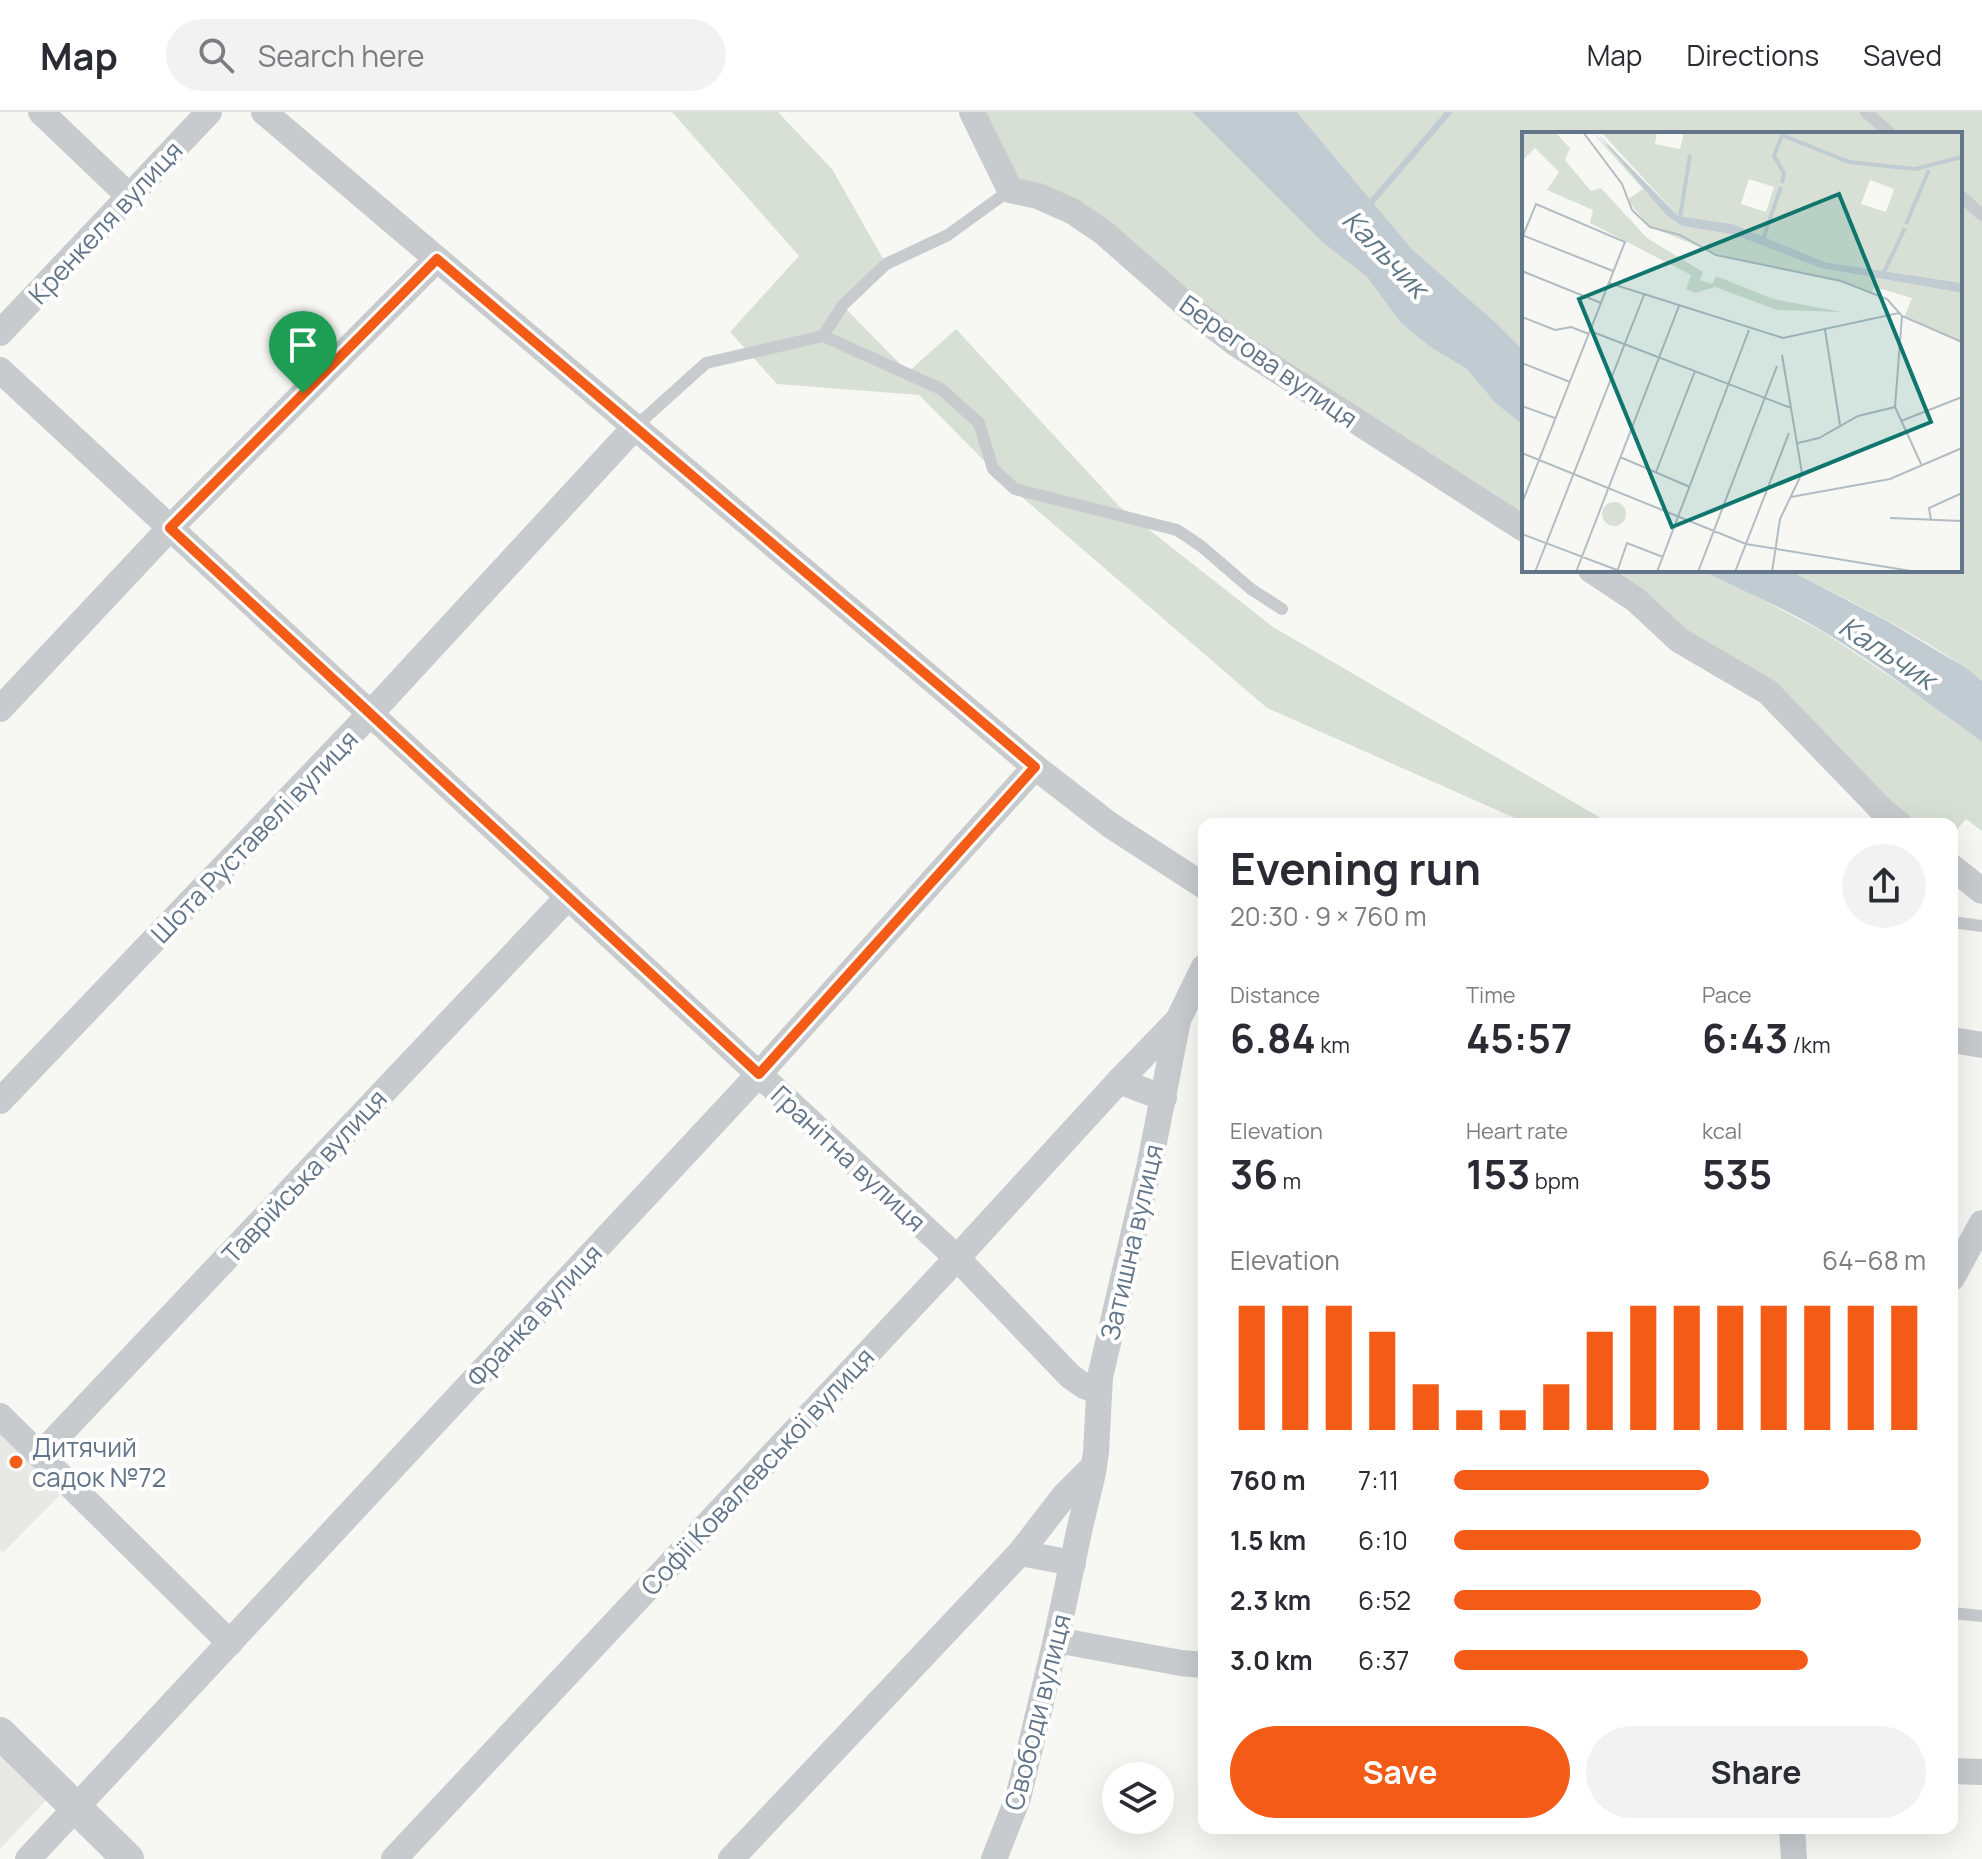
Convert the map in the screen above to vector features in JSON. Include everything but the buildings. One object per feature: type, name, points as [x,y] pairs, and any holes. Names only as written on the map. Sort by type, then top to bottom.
[{"type":"street","points":[[41,112],[129,196]]},
{"type":"street","name":"Кренкеля вулиця","points":[[0,333],[209,112]]},
{"type":"street","points":[[264,112],[1035,767],[1110,825],[1198,882]]},
{"type":"street","points":[[972,112],[1010,190]]},
{"type":"street","name":"Берегова вулиця","points":[[1010,190],[1038,196],[1072,211],[1103,232],[1192,310],[1235,343],[1522,528]]},
{"type":"street","points":[[0,709],[170,528],[437,259]]},
{"type":"street","name":"Гранітна вулиця","points":[[0,370],[957,1258],[1070,1376],[1098,1391]]},
{"type":"street","name":"Шота Руставелі вулиця","points":[[0,1101],[370,714],[635,427]]},
{"type":"street","points":[[1594,572],[1636,600],[1679,640],[1768,692],[1892,818]]},
{"type":"street","name":"Франка вулиця","points":[[28,1859],[759,1074],[1035,767]]},
{"type":"street","points":[[1958,872],[1982,891]]},
{"type":"street","name":"Таврійська вулиця","points":[[40,1455],[568,897]]},
{"type":"street","name":"Софії Ковалевської вулиця","points":[[394,1859],[1178,1020],[1198,979]]},
{"type":"street","name":"Затишна вулиця","points":[[1073,1563],[1094,1465],[1098,1391],[1164,1098],[1178,1020]]},
{"type":"street","points":[[1958,1041],[1982,1045]]},
{"type":"street","points":[[1119,1081],[1164,1098]]},
{"type":"street","points":[[1958,1267],[1982,1223]]},
{"type":"street","points":[[0,1416],[230,1643]]},
{"type":"street","points":[[731,1859],[1020,1553],[1064,1496],[1094,1465]]},
{"type":"street","points":[[1020,1553],[1073,1563]]},
{"type":"street","name":"Свободи вулиця","points":[[994,1859],[1018,1798],[1073,1563]]},
{"type":"street","points":[[1056,1640],[1198,1664]]},
{"type":"street","points":[[0,1733],[128,1859]]},
{"type":"street","points":[[1958,1771],[1982,1772]]},
{"type":"street","points":[[1792,1834],[1794,1859]]},
{"type":"lane","points":[[1866,112],[1889,132]]},
{"type":"lane","points":[[823,336],[843,305],[886,264],[948,235],[1010,190]]},
{"type":"lane","points":[[1962,197],[1982,215]]},
{"type":"lane","points":[[635,427],[706,363],[823,336],[941,389],[979,423],[993,469],[1015,489],[1177,530],[1201,546],[1251,589],[1282,609]]},
{"type":"lane","points":[[1958,923],[1982,926]]},
{"type":"lane","points":[[1958,1614],[1982,1616]]},
{"type":"shaded area","points":[[672,112],[778,112],[832,169],[886,264],[843,306],[908,372],[956,329],[1119,506],[1273,627],[1601,818],[1514,818],[1267,708],[1009,486],[919,395],[777,384],[730,332],[799,256]]},
{"type":"shaded area","points":[[972,112],[1192,112],[1322,242],[1367,277],[1400,322],[1430,347],[1467,369],[1495,403],[1522,424],[1522,528],[1453,484],[1103,232],[1010,190]]},
{"type":"shaded area","points":[[1297,112],[1982,112],[1982,681],[1913,635],[1793,572],[1962,572],[1962,132],[1522,132],[1522,349],[1412,249]]},
{"type":"shaded area","points":[[1594,572],[1704,572],[1825,633],[1918,695],[1982,742],[1982,831],[1966,819],[1958,829],[1958,818],[1893,818],[1768,692]]},
{"type":"shaded area","name":"Дитячий садок №72","points":[[0,1432],[62,1493],[3,1553],[0,1550]]},
{"type":"shaded area","points":[[0,1743],[52,1794],[0,1849]]},
{"type":"water","name":"Кальчик","points":[[1192,112],[1297,112],[1412,249],[1522,349],[1522,424],[1495,403],[1467,369],[1430,347],[1400,322],[1367,277],[1322,242]]},
{"type":"water","name":"Кальчик","points":[[1704,572],[1793,572],[1889,622],[1966,668],[1982,681],[1982,742],[1886,672],[1780,608]]},
{"type":"waterway","name":"Кальчик","points":[[1368,206],[1449,112]]},
{"type":"place","name":"Дитячий садок №72","points":[[16,1462]]},
{"type":"route","points":[[437,259],[1035,767],[759,1074],[170,528],[303,393],[437,259]]}]
